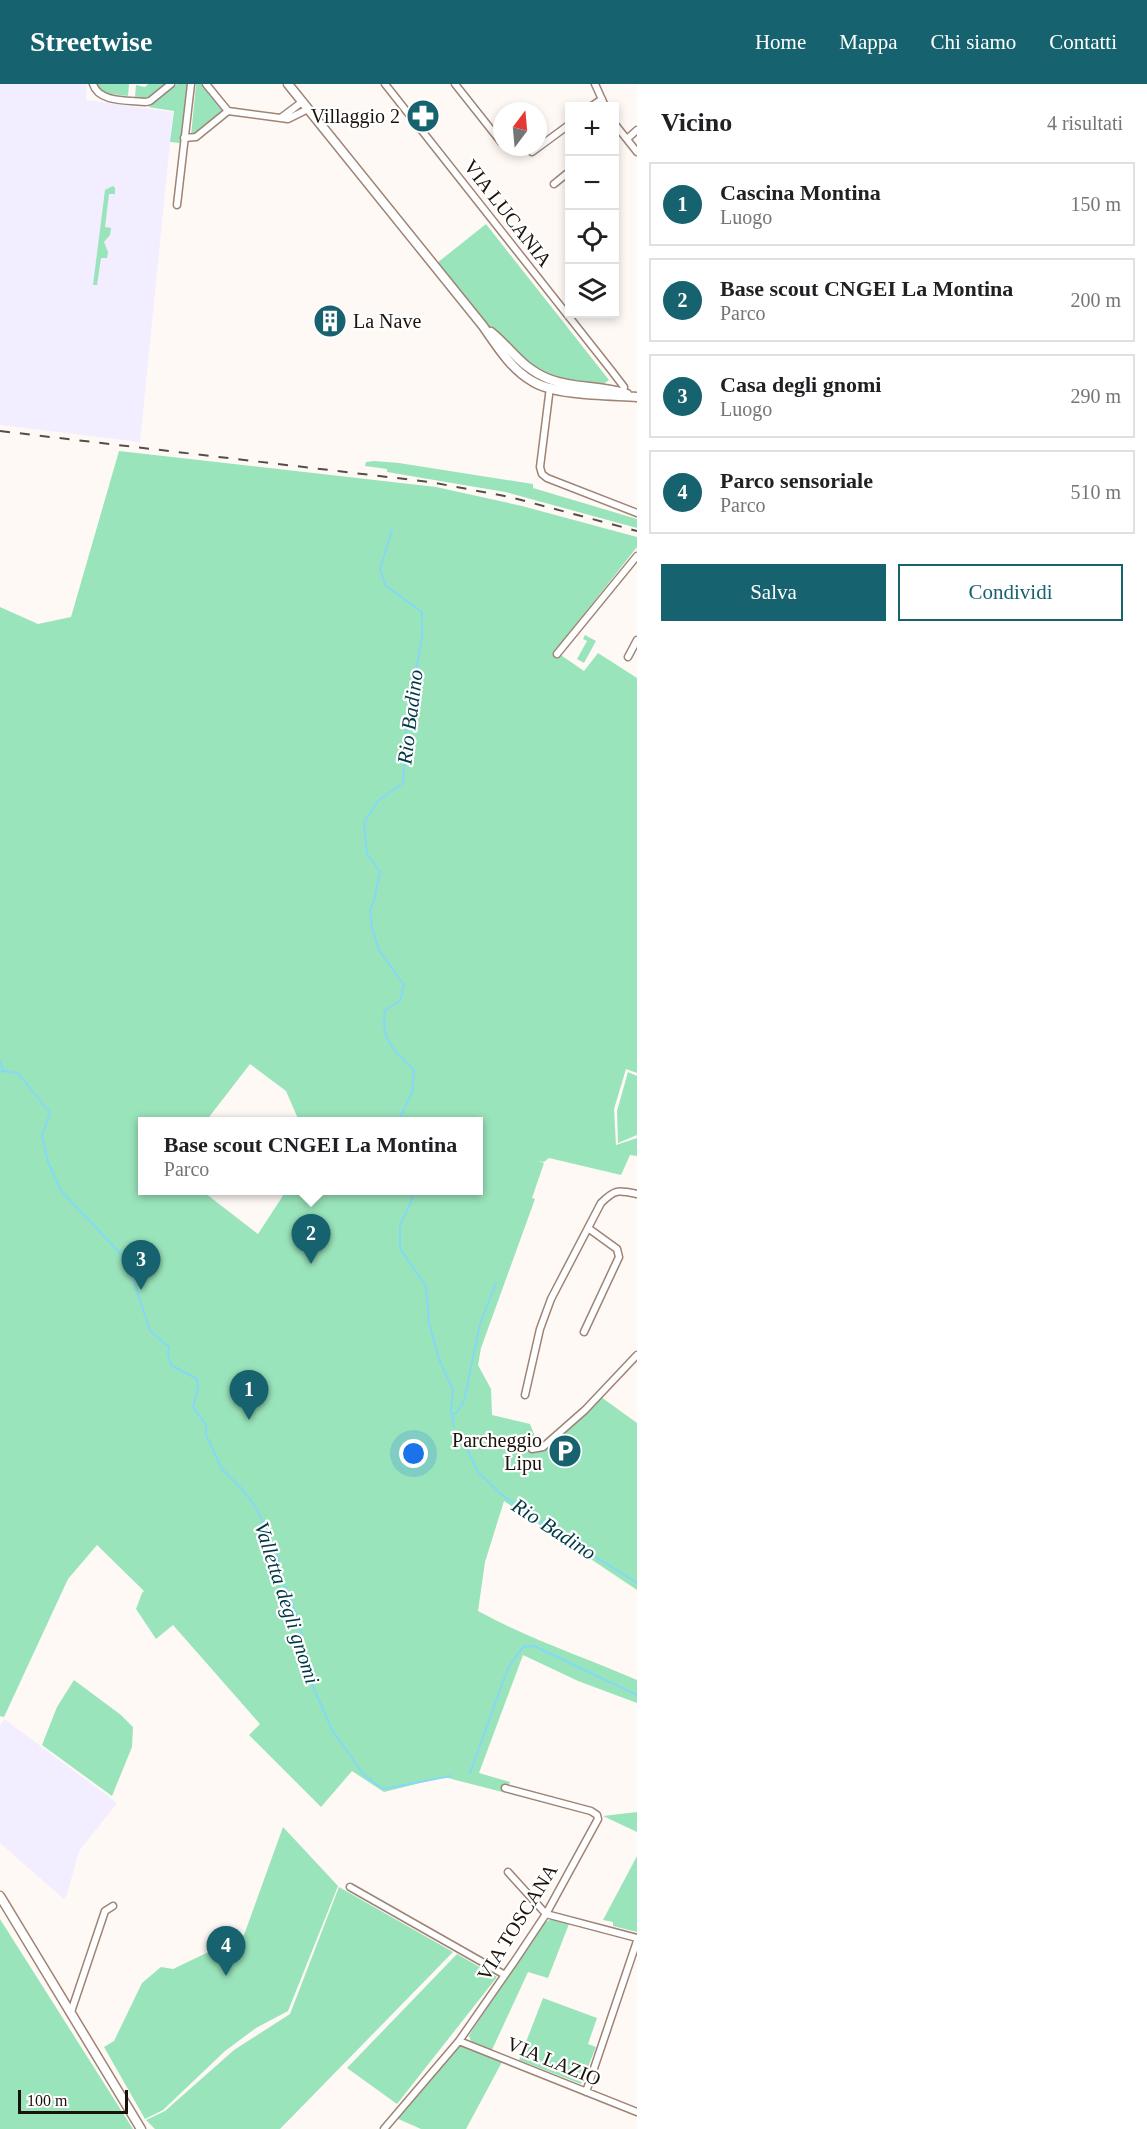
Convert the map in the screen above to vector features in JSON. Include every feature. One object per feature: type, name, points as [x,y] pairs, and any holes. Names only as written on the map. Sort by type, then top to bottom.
[{"type":"street","points":[[93,84],[95,91],[102,97],[148,102],[171,84]]},
{"type":"street","points":[[177,205],[191,84]]},
{"type":"street","points":[[206,84],[228,111],[281,117],[305,105]]},
{"type":"street","points":[[288,84],[514,366],[530,380],[560,382],[637,397]]},
{"type":"street","name":"VIA LUCANIA","points":[[385,84],[603,359],[621,384],[624,393]]},
{"type":"street","points":[[455,84],[493,132]]},
{"type":"street","points":[[595,84],[603,102]]},
{"type":"street","points":[[598,102],[602,99]]},
{"type":"street","points":[[184,138],[196,137],[228,111]]},
{"type":"street","points":[[547,141],[565,128]]},
{"type":"street","points":[[627,139],[637,130]]},
{"type":"street","points":[[619,134],[627,139],[637,152]]},
{"type":"street","points":[[554,184],[565,175]]},
{"type":"street","points":[[541,381],[550,388],[637,397]]},
{"type":"street","points":[[550,388],[553,385],[571,388],[581,386]]},
{"type":"street","points":[[550,388],[540,467],[542,474],[637,513]]},
{"type":"street","points":[[587,393],[597,391],[624,393]]},
{"type":"street","points":[[557,654],[637,556]]},
{"type":"street","points":[[628,657],[637,639]]},
{"type":"street","points":[[525,1395],[533,1356],[551,1299],[601,1203],[611,1193],[620,1191],[637,1194]]},
{"type":"street","points":[[584,1332],[619,1257],[617,1249],[588,1228]]},
{"type":"street","points":[[532,1449],[543,1447],[585,1410],[637,1355]]},
{"type":"street","name":"VIA TOSCANA","points":[[384,2129],[459,2041],[505,1975],[546,1914],[598,1819],[597,1815],[591,1811],[505,1788]]},
{"type":"street","points":[[508,1872],[546,1914],[637,1940],[586,2091]]},
{"type":"street","points":[[350,1887],[505,1975]]},
{"type":"street","points":[[0,1896],[141,2129]]},
{"type":"street","points":[[72,2012],[105,1911],[113,1906]]},
{"type":"street","name":"VIA LAZIO","points":[[459,2041],[637,2112]]},
{"type":"shaded area","points":[[0,84],[87,84],[86,100],[173,112],[140,442],[0,425]]},
{"type":"shaded area","points":[[4,1719],[117,1803],[79,1851],[64,1899],[0,1843],[0,1726]]},
{"type":"green space","points":[[95,84],[129,84],[128,96],[100,92]]},
{"type":"green space","points":[[148,84],[165,84],[147,99],[135,97],[136,85],[145,87]]},
{"type":"green space","points":[[177,84],[187,84],[180,143],[170,142],[174,111],[148,107]]},
{"type":"green space","points":[[196,84],[203,84],[223,111],[191,136]]},
{"type":"green space","points":[[113,186],[115,194],[109,194],[105,227],[111,228],[110,235],[104,242],[108,252],[107,258],[101,258],[97,285],[93,285],[105,190]]},
{"type":"green space","points":[[486,224],[609,380],[601,386],[553,380],[500,343],[437,263]]},
{"type":"green space","points":[[119,451],[436,487],[522,506],[637,537],[637,547],[555,651],[584,671],[598,653],[637,678],[637,1073],[626,1069],[614,1109],[616,1145],[637,1138],[637,1156],[630,1155],[621,1175],[549,1158],[544,1162],[538,1161],[544,1163],[532,1198],[535,1199],[481,1348],[478,1365],[491,1389],[492,1415],[530,1424],[540,1449],[601,1397],[637,1423],[637,1590],[504,1501],[485,1562],[478,1611],[537,1639],[637,1680],[637,1703],[578,1681],[523,1655],[479,1773],[510,1782],[506,1793],[444,1777],[384,1792],[352,1771],[321,1807],[249,1735],[260,1724],[173,1625],[156,1639],[136,1609],[144,1591],[97,1545],[68,1579],[4,1717],[0,1716],[0,607],[38,624],[71,617]]},
{"type":"green space","points":[[374,461],[533,484],[533,488],[637,519],[637,528],[505,492],[387,472],[387,469],[365,466],[366,462]]},
{"type":"green space","points":[[585,635],[596,641],[584,663],[577,659],[587,641],[583,639]]},
{"type":"green space","points":[[628,1072],[637,1076],[637,1135],[618,1143],[617,1111]]},
{"type":"green space","points":[[74,1680],[121,1715],[133,1727],[132,1747],[112,1796],[42,1745],[57,1707]]},
{"type":"green space","points":[[637,1812],[637,1832],[603,1816]]},
{"type":"green space","points":[[283,1827],[338,1886],[288,2011],[256,2028],[225,2051],[163,2110],[145,2119],[104,2047],[114,2041],[142,1983],[161,1967],[173,1969],[244,1935]]},
{"type":"green space","points":[[637,1856],[637,1932],[613,1926],[613,1922],[603,1920]]},
{"type":"green space","points":[[339,1887],[453,1952],[280,2129],[155,2129],[146,2120],[165,2111],[234,2050],[290,2014]]},
{"type":"green space","points":[[0,1919],[133,2129],[0,2129]]},
{"type":"green space","points":[[552,1919],[569,1924],[548,1978],[528,1972],[491,2052],[472,2044],[469,2036],[473,2029],[543,1923]]},
{"type":"green space","points":[[457,1954],[497,1977],[397,2104],[347,2068]]},
{"type":"green space","points":[[543,1998],[597,2018],[588,2044],[596,2047],[581,2084],[519,2060]]},
{"type":"green space","points":[[462,2046],[502,2062],[466,2129],[421,2129],[396,2118],[454,2049]]},
{"type":"waterway","name":"Rio Badino","points":[[392,530],[380,569],[386,586],[422,612],[422,637],[407,719],[403,783],[378,801],[364,823],[367,854],[380,871],[370,911],[372,928],[379,950],[404,985],[400,1001],[385,1010],[384,1020],[390,1044],[414,1070],[412,1092],[400,1117]]},
{"type":"waterway","points":[[0,1061],[3,1070]]},
{"type":"waterway","name":"Valletta degli gnomi","points":[[0,1072],[18,1073],[50,1113],[42,1136],[48,1162],[61,1191],[122,1255],[131,1273],[150,1331],[169,1347],[171,1365],[197,1379],[198,1388],[193,1407],[206,1425],[206,1435],[222,1469],[255,1506],[272,1543],[279,1561],[279,1575],[291,1598],[302,1635],[308,1675],[332,1730],[364,1775],[383,1789],[451,1776]]},
{"type":"waterway","name":"Rio Badino","points":[[412,1195],[400,1225],[400,1249],[426,1286],[429,1323],[439,1359],[453,1390],[451,1409],[454,1427]]},
{"type":"waterway","points":[[452,1415],[457,1412],[464,1401],[480,1324],[496,1283]]},
{"type":"waterway","name":"Rio Badino","points":[[461,1437],[478,1472],[503,1496],[637,1583]]},
{"type":"waterway","points":[[470,1773],[508,1668],[523,1647],[534,1646],[637,1695]]},
{"type":"railway","points":[[0,431],[430,482],[510,497],[637,531]]},
{"type":"place","name":"Villaggio 2","points":[[423,116]]},
{"type":"place","name":"La Nave","points":[[330,321]]},
{"type":"place","name":"Base scout CNGEI La Montina","points":[[311,1264]]},
{"type":"place","name":"Casa degli gnomi","points":[[141,1290]]},
{"type":"place","name":"Cascina Montina","points":[[249,1420]]},
{"type":"place","name":"Parcheggio Lipu","points":[[565,1451]]},
{"type":"place","name":"Parco sensoriale","points":[[226,1976]]}]
